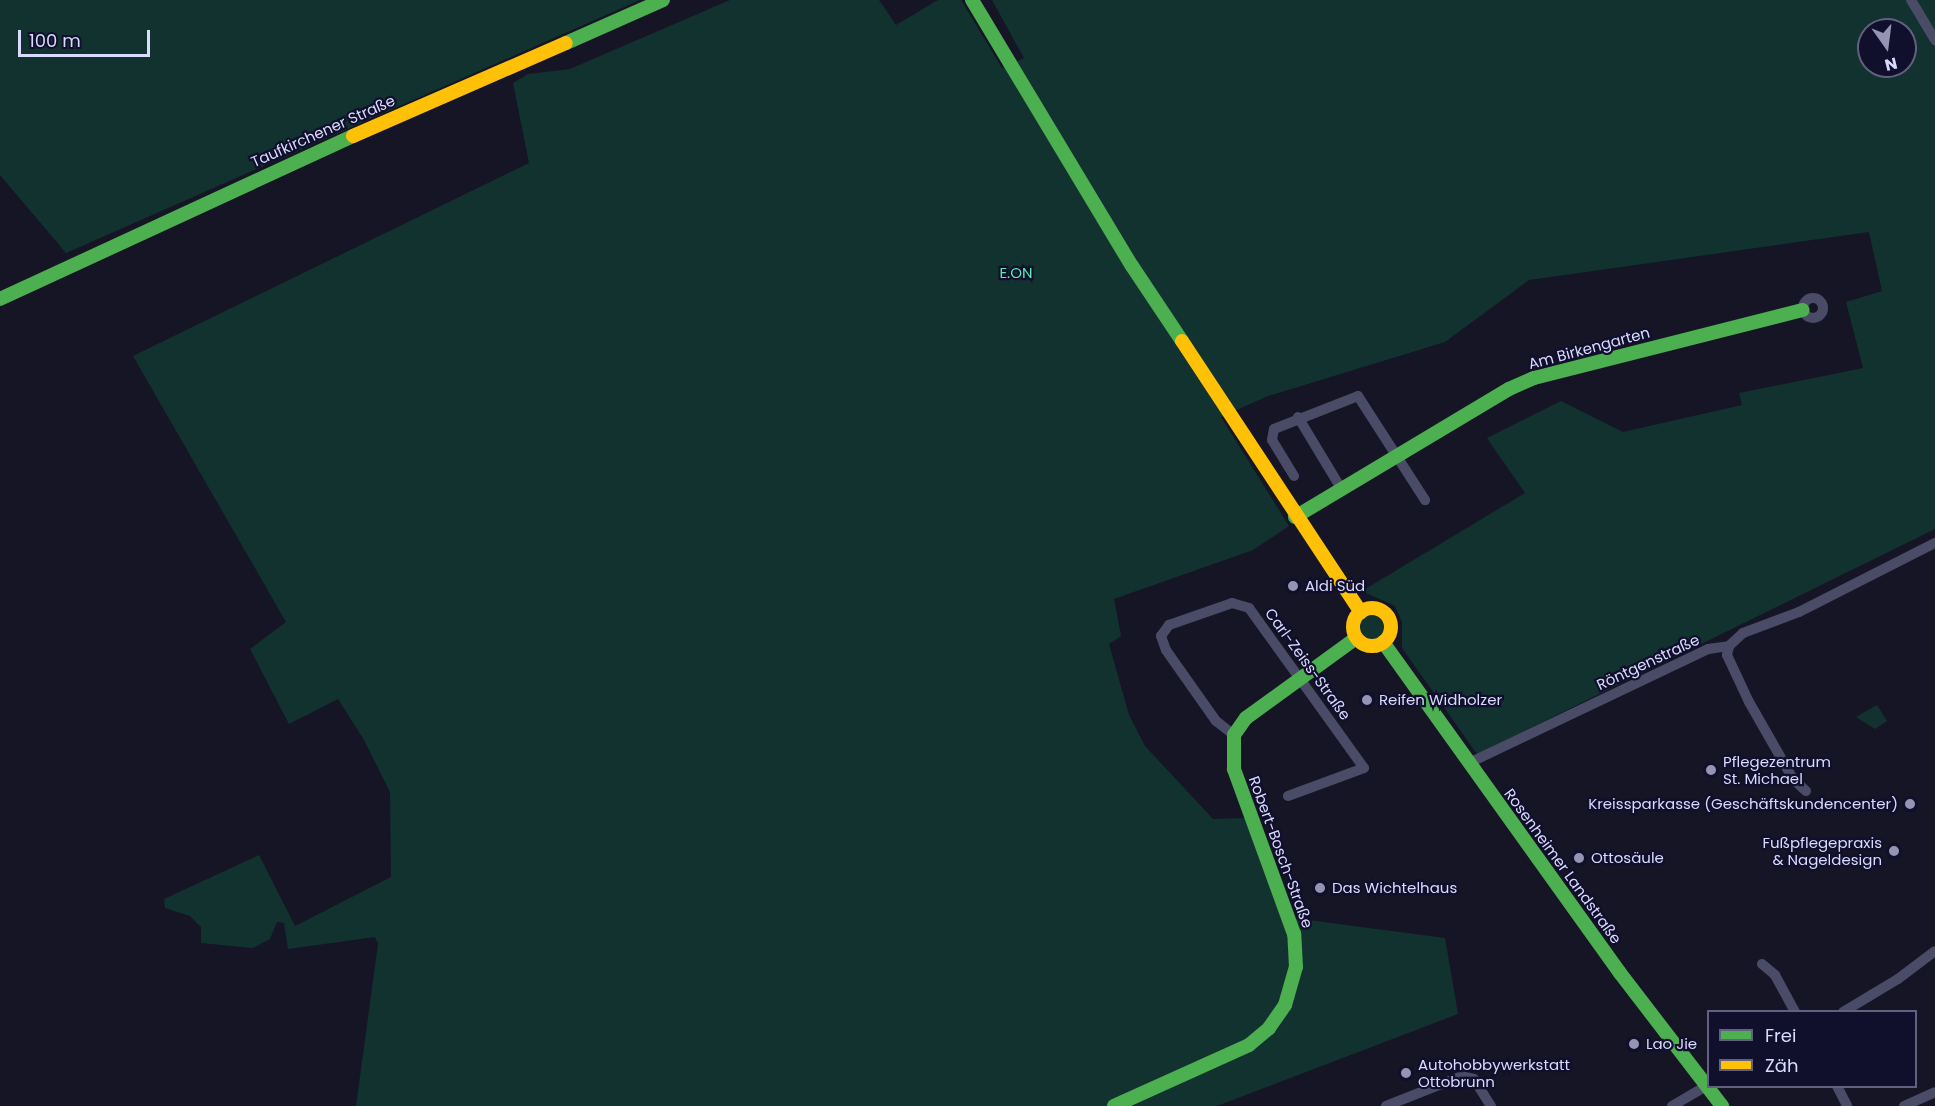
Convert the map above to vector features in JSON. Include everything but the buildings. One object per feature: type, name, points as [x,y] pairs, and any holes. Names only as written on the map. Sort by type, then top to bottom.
[{"type":"main road","name":"Taufkirchener Straße","points":[[0,299],[311,155],[663,0]]},
{"type":"main road","points":[[972,0],[1132,266],[1295,517],[1361,612]]},
{"type":"main road","name":"Am Birkengarten","points":[[1295,517],[1399,457],[1509,389],[1534,378],[1803,310]]},
{"type":"main road","points":[[1375,609],[1387,616],[1390,630],[1383,642],[1369,645],[1356,638],[1353,627],[1361,612],[1375,609]]},
{"type":"main road","points":[[1234,735],[1246,717],[1356,638]]},
{"type":"main road","name":"Rosenheimer Landstraße","points":[[1383,642],[1469,763],[1707,1085]]},
{"type":"main road","name":"Robert-Bosch-Straße","points":[[1114,1106],[1249,1045],[1269,1028],[1290,994],[1296,967],[1294,934],[1234,769],[1234,735]]},
{"type":"main road","name":"Rosenheimer Landstraße","points":[[1709,1088],[1722,1106]]},
{"type":"street","points":[[1911,0],[1935,40]]},
{"type":"street","points":[[1294,476],[1272,435],[1274,429],[1298,417],[1358,396],[1425,500]]},
{"type":"street","points":[[1298,417],[1342,490]]},
{"type":"street","name":"Röntgenstraße","points":[[1469,763],[1708,649],[1729,646],[1743,633],[1800,612],[1935,543]]},
{"type":"street","name":"Carl-Zeiss-Straße","points":[[1234,735],[1216,720],[1166,650],[1161,636],[1168,625],[1221,605],[1247,605],[1364,768],[1288,796]]},
{"type":"street","points":[[1729,646],[1727,655],[1749,702],[1793,779],[1806,791]]},
{"type":"street","points":[[1845,1010],[1898,980],[1935,951]]},
{"type":"street","points":[[1762,964],[1775,975],[1794,1010]]},
{"type":"street","points":[[1386,1106],[1462,1076],[1474,1079],[1491,1106]]},
{"type":"street","points":[[1672,1106],[1707,1085]]},
{"type":"street","points":[[1838,1088],[1847,1106]]},
{"type":"street","points":[[1904,1106],[1935,1092]]},
{"type":"green space","points":[[0,0],[640,0],[66,253],[0,175]]},
{"type":"green space","name":"E.ON","points":[[730,0],[879,0],[896,25],[938,0],[961,0],[1002,68],[1024,58],[992,0],[1935,0],[1935,529],[1477,754],[1402,648],[1402,622],[1395,606],[1362,591],[1525,493],[1487,438],[1561,401],[1623,432],[1742,405],[1739,393],[1863,368],[1846,302],[1882,291],[1869,232],[1529,280],[1445,342],[1268,396],[1221,417],[1289,526],[1253,550],[1114,599],[1121,636],[1109,644],[1129,715],[1145,746],[1213,819],[1249,818],[1285,917],[1445,938],[1458,1014],[1217,1106],[356,1106],[378,944],[375,937],[288,949],[284,923],[277,922],[270,939],[253,948],[201,943],[201,927],[190,916],[165,908],[164,899],[259,855],[295,926],[391,877],[390,792],[364,740],[338,699],[289,724],[250,649],[286,622],[133,356],[529,163],[513,83],[528,74],[570,69]]},
{"type":"green space","points":[[1372,613],[1382,617],[1386,627],[1382,637],[1372,641],[1362,637],[1358,627],[1362,617]]},
{"type":"green space","points":[[1877,705],[1887,721],[1875,729],[1856,717]]},
{"type":"traffic: fast","points":[[566,43],[663,0]]},
{"type":"traffic: fast","points":[[972,0],[1132,266],[1182,341]]},
{"type":"traffic: fast","points":[[0,299],[353,136]]},
{"type":"traffic: fast","points":[[1295,517],[1509,389],[1534,378],[1803,310]]},
{"type":"traffic: fast","points":[[1114,1106],[1249,1045],[1269,1028],[1285,1005],[1296,967],[1294,934],[1234,769],[1234,735],[1246,718],[1356,638]]},
{"type":"traffic: fast","points":[[1383,642],[1620,973],[1707,1086]]},
{"type":"traffic: fast","points":[[1708,1088],[1722,1106]]},
{"type":"traffic: slow","points":[[353,136],[566,43]]},
{"type":"traffic: slow","points":[[1182,341],[1361,612]]},
{"type":"traffic: slow","points":[[1372,608],[1385,614],[1391,627],[1385,640],[1372,646],[1359,640],[1353,627],[1359,614],[1372,608]]},
{"type":"place","name":"Aldi Süd","points":[[1293,586]]},
{"type":"place","name":"Reifen Widholzer","points":[[1367,700]]},
{"type":"place","name":"Pflegezentrum St. Michael","points":[[1711,770]]},
{"type":"place","name":"Kreissparkasse (Geschäftskundencenter)","points":[[1910,804]]},
{"type":"place","name":"Fußpflegepraxis & Nageldesign","points":[[1894,851]]},
{"type":"place","name":"Ottosäule","points":[[1579,858]]},
{"type":"place","name":"Das Wichtelhaus","points":[[1320,888]]},
{"type":"place","name":"Lao Jie","points":[[1634,1044]]},
{"type":"place","name":"Autohobbywerkstatt Ottobrunn","points":[[1406,1073]]}]
